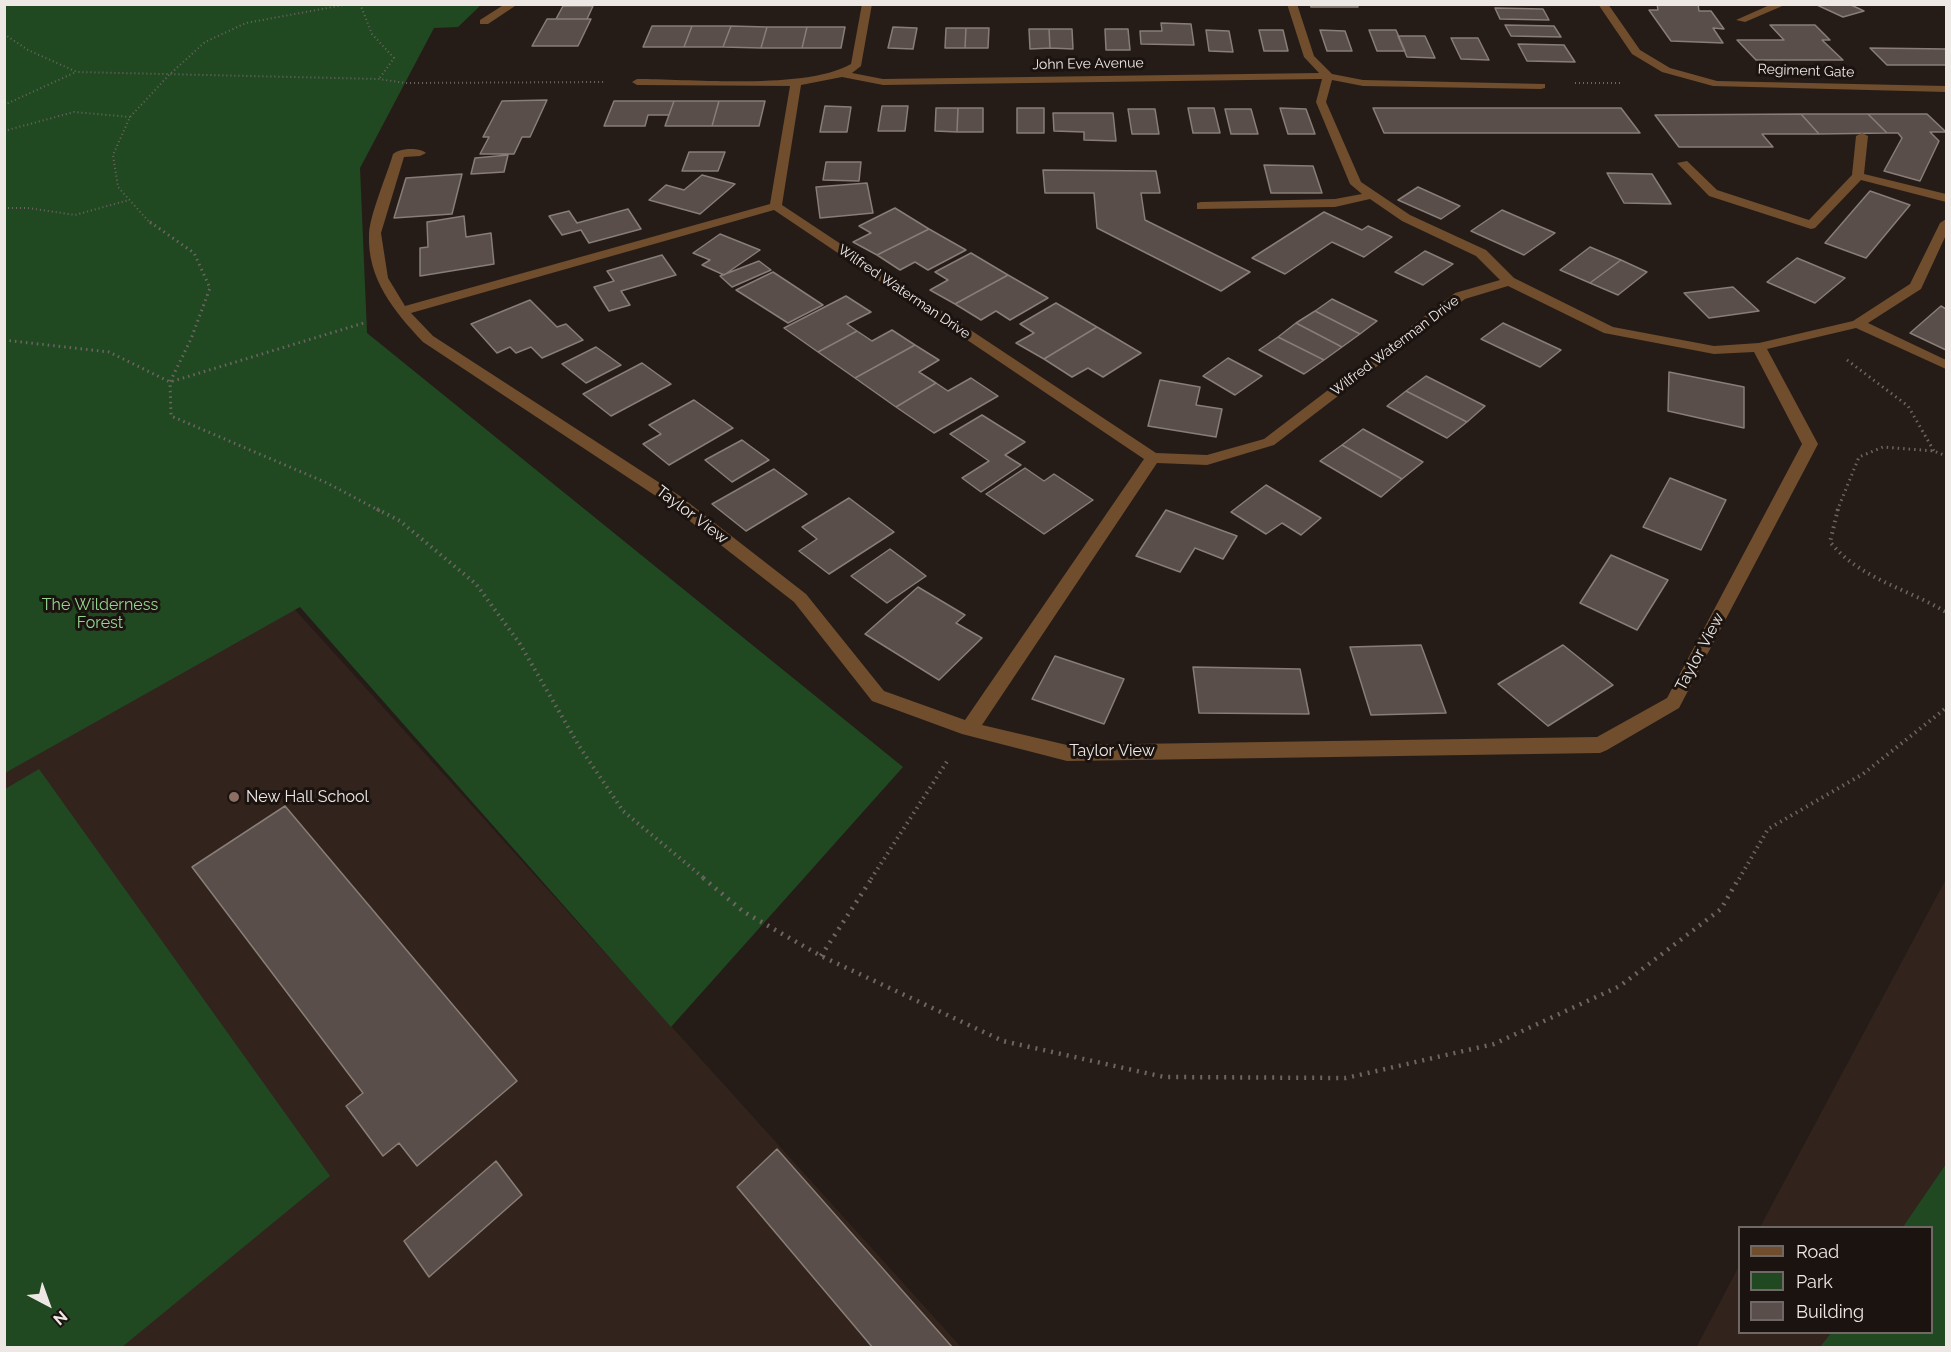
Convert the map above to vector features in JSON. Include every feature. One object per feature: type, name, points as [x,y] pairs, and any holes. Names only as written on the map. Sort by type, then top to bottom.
[{"type":"street","points":[[484,22],[513,4]]},
{"type":"street","points":[[842,74],[856,66],[867,4]]},
{"type":"street","points":[[1292,4],[1309,57],[1328,76],[1322,102],[1356,184],[1406,218],[1481,252],[1509,281],[1609,330],[1714,350],[1759,347],[1858,324],[1916,286],[1947,223]]},
{"type":"street","name":"Regiment Gate","points":[[1603,4],[1636,52],[1666,70],[1717,84],[1947,89]]},
{"type":"street","points":[[1741,20],[1782,4]]},
{"type":"street","name":"John Eve Avenue","points":[[637,82],[796,83],[842,74],[883,82],[1328,76],[1363,83],[1541,86]]},
{"type":"street","points":[[402,311],[776,207],[796,83]]},
{"type":"street","points":[[1932,89],[1947,103]]},
{"type":"street","points":[[1683,163],[1713,193],[1811,225],[1858,176],[1862,136]]},
{"type":"street","name":"Taylor View","points":[[420,153],[399,154],[375,233],[381,278],[402,311],[428,339],[674,500],[800,598],[878,696],[969,729],[1066,753],[1600,745],[1673,703],[1810,444],[1759,347]]},
{"type":"street","points":[[1858,176],[1947,198]]},
{"type":"street","points":[[1201,206],[1335,204],[1372,195]]},
{"type":"street","name":"Wilfred Waterman Drive","points":[[776,207],[1153,458],[1207,460],[1269,442],[1460,296],[1509,281]]},
{"type":"street","points":[[1858,324],[1947,364]]},
{"type":"street","points":[[969,729],[1153,458]]},
{"type":"path","points":[[360,4],[364,23],[378,44],[394,58],[379,79]]},
{"type":"path","points":[[4,34],[28,50],[77,72],[379,79],[405,82],[637,82]]},
{"type":"path","points":[[4,105],[77,72]]},
{"type":"path","points":[[1541,86],[1629,82]]},
{"type":"path","points":[[4,131],[74,112],[130,117]]},
{"type":"path","points":[[4,208],[28,208],[75,215],[129,200]]},
{"type":"path","points":[[4,340],[109,352],[170,382],[402,311]]},
{"type":"path","points":[[1812,335],[1908,406],[1934,451]]},
{"type":"path","points":[[1947,456],[1934,451],[1883,447],[1859,457],[1834,519],[1830,542],[1839,556],[1873,577],[1932,602],[1947,612]]},
{"type":"path","points":[[821,956],[969,729]]},
{"type":"shaded area","name":"New Hall School","points":[[195,499],[961,1347],[5,1347],[4,567]]},
{"type":"shaded area","points":[[1946,879],[1946,1347],[1696,1348],[1738,1268],[1738,1334],[1933,1334],[1933,1226],[1761,1226]]},
{"type":"green space","name":"The Wilderness Forest","points":[[5,4],[481,5],[458,27],[434,28],[360,168],[367,333],[903,767],[671,1027],[300,607],[5,773]]},
{"type":"green space","points":[[39,769],[330,1176],[122,1347],[5,1347],[5,789]]},
{"type":"green space","points":[[1946,1164],[1946,1347],[1820,1347],[1830,1334],[1933,1334],[1933,1226],[1904,1226]]},
{"type":"building","points":[[1310,4],[1357,4],[1358,7],[1311,7]]},
{"type":"building","points":[[1657,4],[1698,4],[1699,11],[1711,11],[1724,29],[1713,28],[1723,43],[1671,41],[1649,10],[1658,10]]},
{"type":"building","points":[[1849,4],[1864,11],[1843,17],[1817,5]]},
{"type":"building","points":[[563,6],[593,6],[587,19],[556,19]]},
{"type":"building","points":[[1495,8],[1543,9],[1549,20],[1500,19]]},
{"type":"building","points":[[547,19],[591,19],[578,46],[532,46]]},
{"type":"building","points":[[1161,23],[1191,24],[1194,45],[1141,44],[1140,31],[1162,31]]},
{"type":"building","points":[[1505,25],[1554,26],[1561,37],[1511,36]]},
{"type":"building","points":[[1770,25],[1815,25],[1830,40],[1822,40],[1843,60],[1756,60],[1737,40],[1784,40]]},
{"type":"building","points":[[652,26],[692,26],[684,47],[643,47]]},
{"type":"building","points":[[692,26],[731,26],[723,47],[684,47]]},
{"type":"building","points":[[731,26],[767,27],[761,48],[723,47]]},
{"type":"building","points":[[767,27],[807,27],[802,48],[761,48]]},
{"type":"building","points":[[807,27],[845,27],[841,48],[802,48]]},
{"type":"building","points":[[893,27],[917,28],[913,49],[888,48]]},
{"type":"building","points":[[946,28],[966,28],[965,48],[945,48]]},
{"type":"building","points":[[966,28],[989,28],[988,48],[965,48]]},
{"type":"building","points":[[1029,29],[1049,29],[1050,48],[1030,49]]},
{"type":"building","points":[[1049,29],[1072,29],[1073,49],[1050,48]]},
{"type":"building","points":[[1105,29],[1128,29],[1130,50],[1106,50]]},
{"type":"building","points":[[1206,30],[1229,31],[1233,52],[1209,51]]},
{"type":"building","points":[[1259,30],[1283,30],[1288,51],[1264,51]]},
{"type":"building","points":[[1320,30],[1345,31],[1352,51],[1327,51]]},
{"type":"building","points":[[1369,30],[1396,30],[1405,51],[1377,51]]},
{"type":"building","points":[[1398,36],[1425,36],[1435,58],[1407,57]]},
{"type":"building","points":[[1451,38],[1478,38],[1489,60],[1461,59]]},
{"type":"building","points":[[1518,44],[1564,45],[1575,62],[1527,61]]},
{"type":"building","points":[[1870,48],[1946,49],[1946,65],[1887,65]]},
{"type":"building","points":[[547,100],[530,137],[522,137],[514,154],[480,154],[489,137],[483,137],[502,101]]},
{"type":"building","points":[[614,101],[674,101],[669,115],[648,115],[645,126],[604,126]]},
{"type":"building","points":[[674,101],[719,101],[712,126],[665,126]]},
{"type":"building","points":[[719,101],[765,101],[759,126],[712,126]]},
{"type":"building","points":[[825,106],[851,107],[847,132],[820,132]]},
{"type":"building","points":[[882,106],[908,106],[905,131],[878,131]]},
{"type":"building","points":[[936,108],[958,108],[957,132],[935,131]]},
{"type":"building","points":[[958,108],[983,108],[983,132],[957,132]]},
{"type":"building","points":[[1017,108],[1044,108],[1044,133],[1017,133]]},
{"type":"building","points":[[1188,108],[1214,108],[1220,133],[1193,133]]},
{"type":"building","points":[[1280,108],[1306,109],[1315,134],[1288,134]]},
{"type":"building","points":[[1373,108],[1621,108],[1640,133],[1384,133]]},
{"type":"building","points":[[1128,109],[1155,109],[1159,134],[1132,134]]},
{"type":"building","points":[[1225,109],[1251,109],[1258,134],[1231,134]]},
{"type":"building","points":[[1053,113],[1113,113],[1116,141],[1084,140],[1084,132],[1054,131]]},
{"type":"building","points":[[1801,114],[1819,134],[1762,134],[1773,147],[1679,147],[1655,115]]},
{"type":"building","points":[[1801,114],[1868,114],[1887,133],[1819,134]]},
{"type":"building","points":[[1868,114],[1927,114],[1946,132],[1930,132],[1939,141],[1920,181],[1884,171],[1902,138],[1898,133],[1887,133]]},
{"type":"building","points":[[689,152],[725,152],[718,171],[682,171]]},
{"type":"building","points":[[508,155],[504,172],[471,174],[475,158]]},
{"type":"building","points":[[826,162],[861,162],[859,181],[823,180]]},
{"type":"building","points":[[1264,165],[1313,166],[1322,193],[1271,193]]},
{"type":"building","points":[[1043,170],[1156,171],[1160,193],[1141,193],[1145,220],[1250,272],[1221,291],[1097,228],[1094,193],[1045,193]]},
{"type":"building","points":[[1607,173],[1652,174],[1671,204],[1624,203]]},
{"type":"building","points":[[462,174],[452,214],[394,218],[406,178]]},
{"type":"building","points":[[702,175],[735,184],[700,214],[649,200],[666,185],[684,190]]},
{"type":"building","points":[[867,183],[873,213],[820,218],[816,187]]},
{"type":"building","points":[[1418,187],[1460,206],[1441,219],[1398,200]]},
{"type":"building","points":[[1870,191],[1910,205],[1866,258],[1825,243]]},
{"type":"building","points":[[895,208],[929,229],[877,255],[853,242],[871,233],[859,226]]},
{"type":"building","points":[[628,209],[641,229],[589,243],[581,230],[562,235],[549,216],[569,211],[577,223]]},
{"type":"building","points":[[1502,210],[1555,233],[1524,255],[1471,231]]},
{"type":"building","points":[[1324,212],[1362,230],[1368,226],[1392,237],[1364,257],[1332,242],[1285,274],[1252,258]]},
{"type":"building","points":[[464,216],[466,237],[491,233],[494,264],[420,276],[420,248],[428,247],[427,222]]},
{"type":"building","points":[[929,229],[966,250],[928,270],[915,262],[900,270],[877,255]]},
{"type":"building","points":[[720,234],[760,250],[724,275],[702,265],[710,260],[693,253]]},
{"type":"building","points":[[1590,247],[1621,260],[1590,283],[1560,270]]},
{"type":"building","points":[[1425,251],[1453,264],[1423,285],[1395,272]]},
{"type":"building","points":[[971,253],[1008,275],[955,304],[930,290],[948,280],[935,272]]},
{"type":"building","points":[[662,255],[676,275],[621,291],[630,305],[609,311],[594,287],[614,281],[607,271]]},
{"type":"building","points":[[1797,258],[1845,278],[1815,303],[1767,282]]},
{"type":"building","points":[[1621,260],[1647,272],[1618,295],[1590,283]]},
{"type":"building","points":[[759,261],[771,270],[732,287],[720,276]]},
{"type":"building","points":[[773,272],[823,305],[788,323],[736,290]]},
{"type":"building","points":[[1008,275],[1048,298],[1010,320],[996,311],[981,320],[955,304]]},
{"type":"building","points":[[1733,287],[1759,311],[1709,318],[1684,293]]},
{"type":"building","points":[[846,296],[871,312],[847,324],[857,331],[818,352],[784,328]]},
{"type":"building","points":[[1332,299],[1377,321],[1360,334],[1315,311]]},
{"type":"building","points":[[530,300],[557,327],[566,324],[583,340],[542,358],[531,347],[516,353],[510,347],[497,353],[471,324]]},
{"type":"building","points":[[1056,303],[1097,327],[1044,359],[1016,343],[1034,333],[1020,324]]},
{"type":"building","points":[[1941,306],[1946,309],[1946,350],[1910,333]]},
{"type":"building","points":[[1315,311],[1360,334],[1342,347],[1296,323]]},
{"type":"building","points":[[1296,323],[1342,347],[1324,360],[1278,337]]},
{"type":"building","points":[[1503,323],[1561,350],[1540,367],[1481,339]]},
{"type":"building","points":[[1097,327],[1141,353],[1103,377],[1088,368],[1072,377],[1044,359]]},
{"type":"building","points":[[892,330],[915,345],[855,378],[818,352],[857,331],[872,341]]},
{"type":"building","points":[[1278,337],[1324,360],[1304,374],[1259,350]]},
{"type":"building","points":[[915,345],[939,360],[919,372],[936,383],[896,407],[855,378]]},
{"type":"building","points":[[596,347],[621,365],[586,383],[562,364]]},
{"type":"building","points":[[1228,358],[1262,376],[1235,395],[1203,376]]},
{"type":"building","points":[[642,363],[671,384],[611,416],[583,394]]},
{"type":"building","points":[[1669,372],[1744,387],[1744,428],[1668,411]]},
{"type":"building","points":[[1426,376],[1485,406],[1467,422],[1406,391]]},
{"type":"building","points":[[971,378],[998,396],[934,433],[896,407],[936,383],[948,391]]},
{"type":"building","points":[[1160,380],[1200,387],[1196,405],[1222,409],[1216,437],[1148,426]]},
{"type":"building","points":[[1406,391],[1467,422],[1447,438],[1387,406]]},
{"type":"building","points":[[694,400],[733,428],[669,465],[643,444],[661,434],[649,425]]},
{"type":"building","points":[[982,415],[1025,442],[1005,455],[1021,465],[981,492],[962,478],[989,461],[950,434]]},
{"type":"building","points":[[1363,429],[1423,462],[1402,479],[1342,445]]},
{"type":"building","points":[[742,440],[769,460],[732,482],[705,460]]},
{"type":"building","points":[[1342,445],[1402,479],[1381,497],[1320,461]]},
{"type":"building","points":[[1025,468],[1044,481],[1054,474],[1093,500],[1044,534],[986,494]]},
{"type":"building","points":[[774,469],[807,494],[746,531],[712,504]]},
{"type":"building","points":[[1670,478],[1726,500],[1701,550],[1643,527]]},
{"type":"building","points":[[1266,485],[1321,518],[1301,535],[1282,523],[1266,534],[1231,512]]},
{"type":"building","points":[[849,498],[894,532],[829,574],[799,551],[817,539],[802,527]]},
{"type":"building","points":[[1166,510],[1237,536],[1223,559],[1195,548],[1180,572],[1136,556]]},
{"type":"building","points":[[890,549],[926,576],[887,603],[851,576]]},
{"type":"building","points":[[1611,555],[1668,580],[1637,630],[1580,603]]},
{"type":"building","points":[[918,587],[965,615],[956,623],[982,638],[939,680],[865,634]]},
{"type":"building","points":[[1421,645],[1446,713],[1371,715],[1350,647]]},
{"type":"building","points":[[1563,645],[1613,685],[1548,726],[1498,684]]},
{"type":"building","points":[[1055,656],[1124,679],[1104,724],[1032,699]]},
{"type":"building","points":[[1193,667],[1300,669],[1309,714],[1199,713]]},
{"type":"building","points":[[285,806],[517,1081],[417,1166],[399,1143],[383,1156],[346,1106],[363,1093],[192,867]]},
{"type":"building","points":[[777,1149],[953,1348],[873,1348],[737,1187]]},
{"type":"building","points":[[496,1161],[522,1195],[429,1277],[404,1241]]},
{"type":"place","name":"New Hall School","points":[[234,797]]}]
